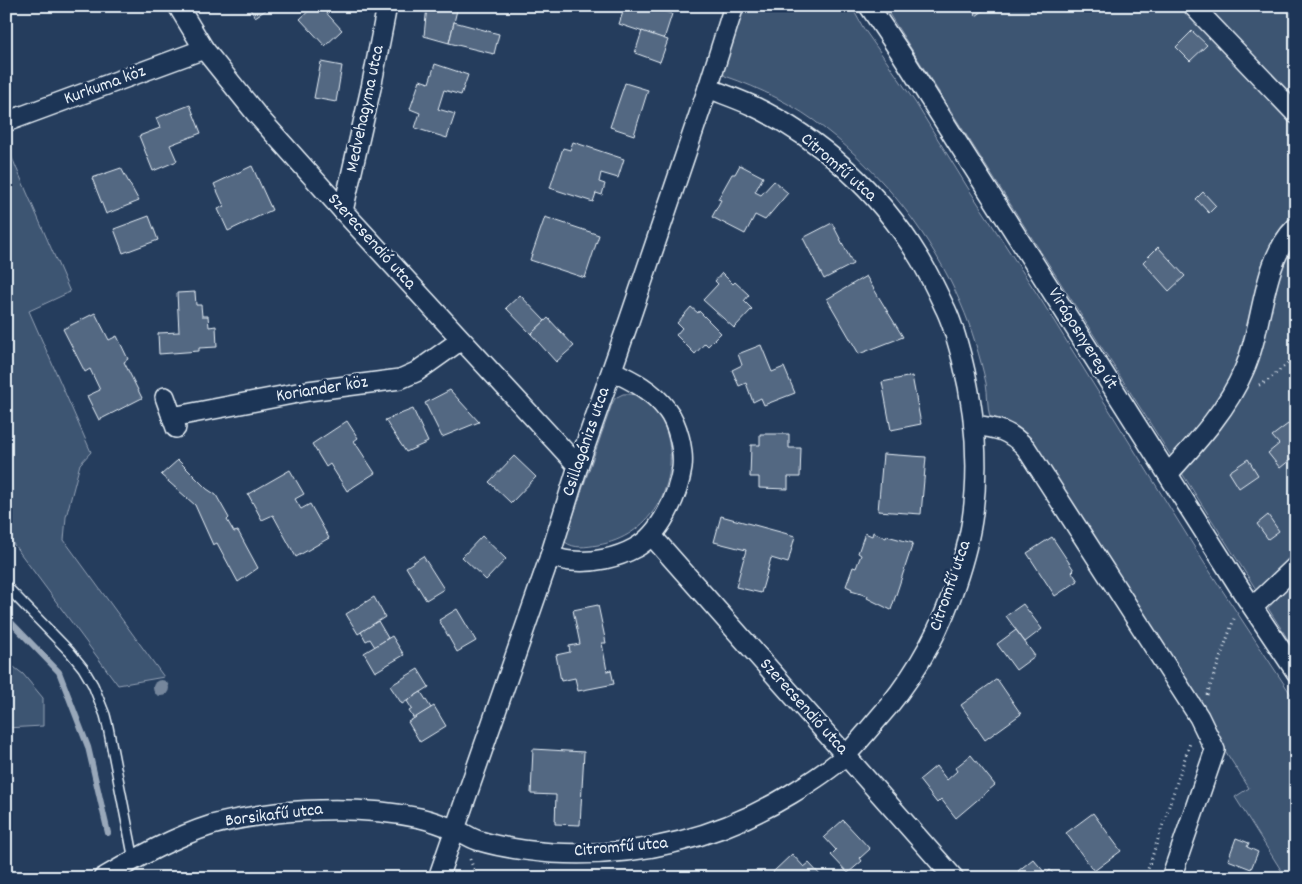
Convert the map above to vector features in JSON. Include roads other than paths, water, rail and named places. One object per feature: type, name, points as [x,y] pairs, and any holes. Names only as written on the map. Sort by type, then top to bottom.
[{"type":"street","name":"Szerecsendió utca","points":[[178,6],[204,49],[257,115],[578,466]]},
{"type":"street","name":"Medvehagyma utca","points":[[343,211],[387,6]]},
{"type":"street","name":"Csillagánizs utca","points":[[438,878],[550,556],[578,466],[708,88],[734,6]]},
{"type":"street","name":"Virágosnyereg út","points":[[869,6],[902,55],[1243,594],[1296,672]]},
{"type":"street","points":[[1193,6],[1296,114]]},
{"type":"street","name":"Kurkuma köz","points":[[6,122],[204,49]]},
{"type":"street","name":"Citromfű utca","points":[[455,830],[477,840],[526,850],[603,852],[657,847],[703,835],[753,815],[827,771],[846,755],[887,709],[908,682],[938,630],[964,557],[973,516],[976,456],[974,425],[968,386],[956,336],[948,313],[929,274],[917,253],[891,217],[862,183],[828,154],[792,128],[753,106],[708,88]]},
{"type":"street","points":[[1168,474],[1210,427],[1244,370],[1255,341],[1268,280],[1277,254],[1296,227]]},
{"type":"street","name":"Koriander köz","points":[[165,397],[174,422],[308,391],[400,379],[416,372],[461,340]]},
{"type":"street","points":[[550,556],[572,561],[596,561],[636,548],[652,536],[667,513],[675,496],[682,468],[681,446],[676,427],[668,410],[651,392],[633,380],[612,371]]},
{"type":"street","points":[[974,425],[998,428],[1017,439],[1026,448],[1199,718],[1215,750],[1171,878]]},
{"type":"street","name":"Szerecsendió utca","points":[[652,536],[954,878]]},
{"type":"street","points":[[1253,607],[1296,566]]},
{"type":"street","name":"Borsikafű utca","points":[[103,878],[161,846],[192,832],[246,817],[314,809],[349,809],[394,813],[425,819],[455,830]]},
{"type":"lane","points":[[6,586],[70,652],[84,668],[93,685],[108,727],[134,860]]},
{"type":"waterway","points":[[6,617],[59,672],[88,747],[108,833]]}]
